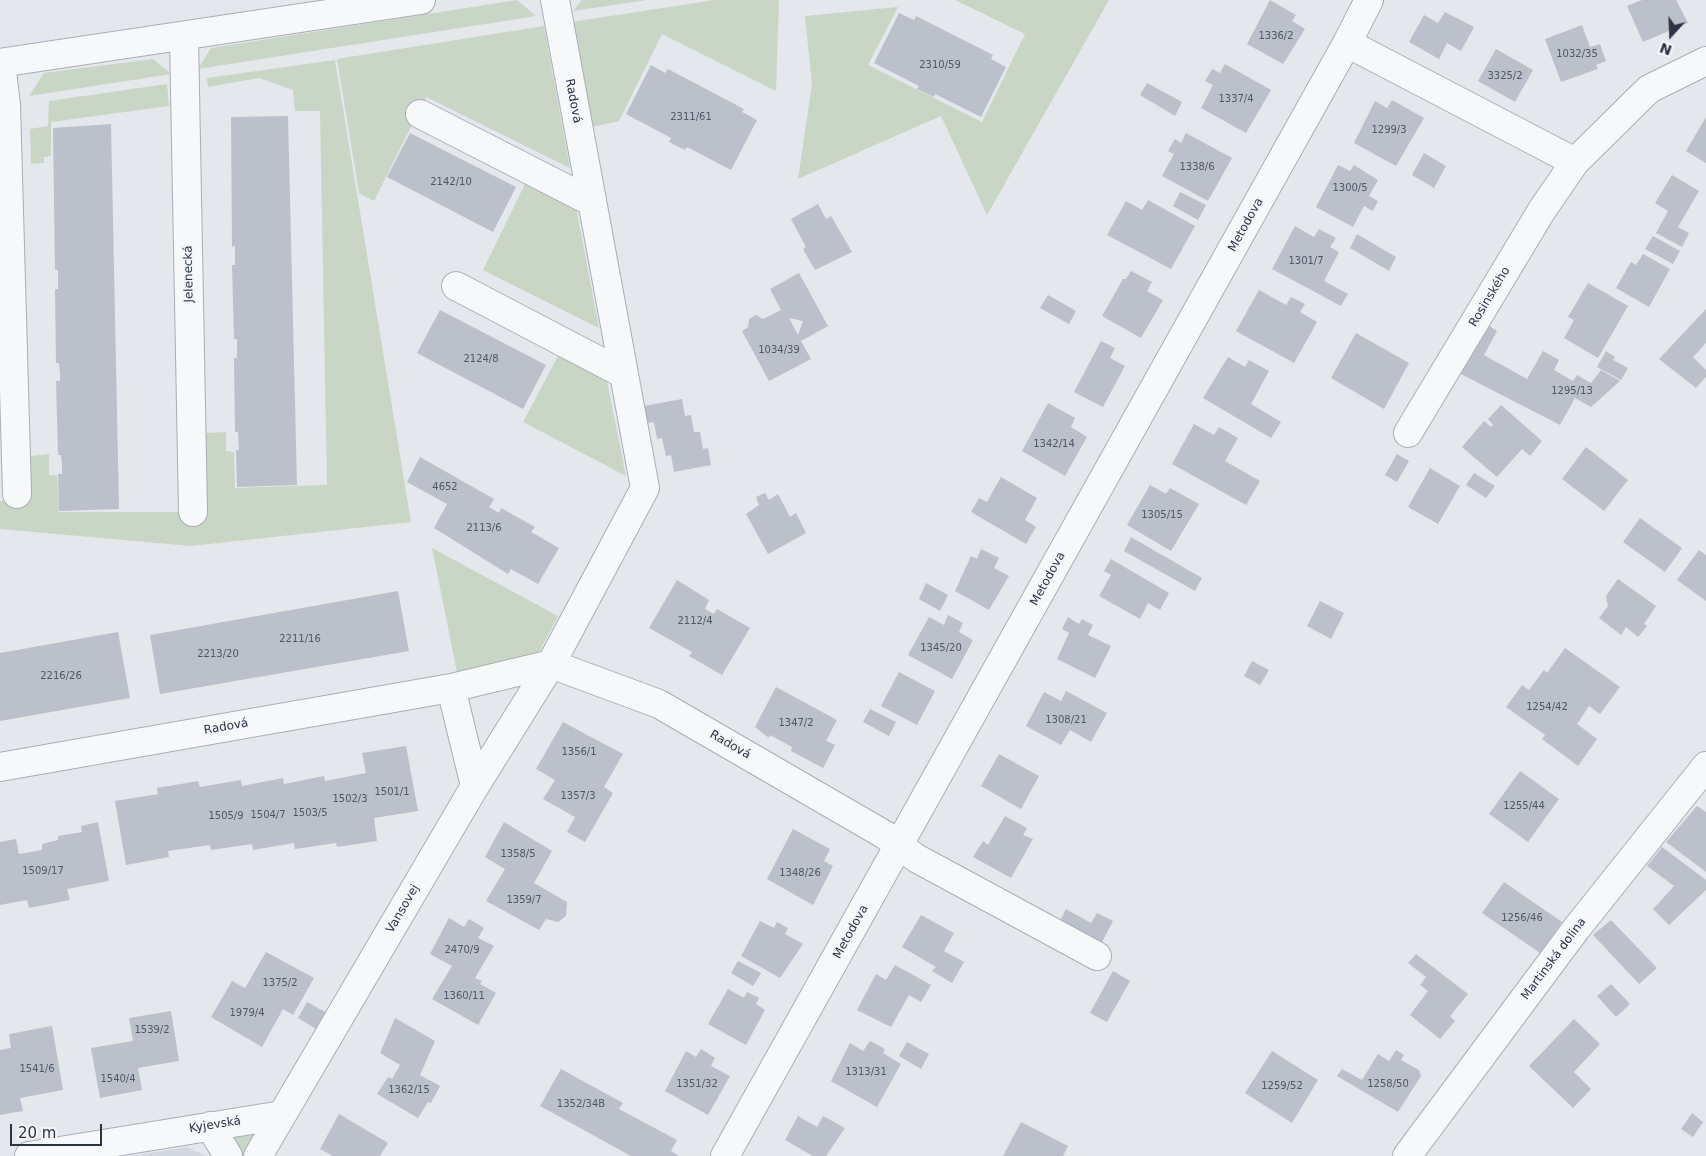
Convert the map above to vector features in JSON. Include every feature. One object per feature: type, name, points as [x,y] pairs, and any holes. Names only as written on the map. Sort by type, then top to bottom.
[{"type":"street","points":[[17,494],[6,115],[1,63],[421,0]]},
{"type":"street","name":"Radová","points":[[551,664],[645,488],[555,0]]},
{"type":"street","name":"Metodova","points":[[726,1156],[1347,43],[1368,0]]},
{"type":"street","name":"Jelenecká","points":[[184,37],[193,512]]},
{"type":"street","points":[[1347,43],[1575,162]]},
{"type":"street","name":"Rosinského","points":[[1408,433],[1542,210],[1575,162],[1649,89],[1706,60]]},
{"type":"street","points":[[420,114],[592,202]]},
{"type":"street","points":[[456,286],[624,374]]},
{"type":"street","name":"Radová","points":[[0,766],[451,688],[551,664],[659,704],[885,835],[899,847],[1097,956]]},
{"type":"street","name":"Vansovej","points":[[258,1156],[475,786],[551,664]]},
{"type":"street","points":[[451,688],[475,786]]},
{"type":"street","name":"Martinská dolina","points":[[1407,1156],[1576,929],[1706,766]]},
{"type":"street","name":"Kyjevská","points":[[29,1156],[282,1115]]},
{"type":"street","points":[[210,1126],[228,1156]]},
{"type":"shaded area","points":[[187,1147],[206,1156],[133,1156]]},
{"type":"green space","points":[[517,0],[536,16],[198,69],[211,48]]},
{"type":"green space","points":[[582,0],[647,0],[573,11]]},
{"type":"green space","points":[[715,0],[779,0],[776,91],[662,34],[619,121],[592,127],[571,22]]},
{"type":"green space","points":[[955,0],[1109,0],[987,215],[941,116],[798,179],[812,84],[805,16],[898,7],[868,65],[982,122],[1025,34]]},
{"type":"green space","points":[[544,26],[570,168],[426,97],[374,201],[359,193],[337,59]]},
{"type":"green space","points":[[153,59],[171,74],[29,96],[44,73]]},
{"type":"green space","points":[[335,60],[411,522],[191,546],[0,529],[0,501],[31,500],[30,456],[49,454],[49,475],[57,475],[59,512],[207,512],[206,433],[226,432],[226,451],[234,452],[235,488],[327,485],[320,111],[295,111],[293,90],[259,78],[208,87],[207,78]]},
{"type":"green space","points":[[167,84],[169,106],[51,122],[51,156],[44,157],[44,163],[31,164],[30,129],[48,126],[49,101]]},
{"type":"green space","points":[[526,182],[576,207],[599,328],[483,270]]},
{"type":"green space","points":[[558,356],[607,381],[626,476],[523,422]]},
{"type":"green space","points":[[432,548],[558,616],[536,658],[458,677]]},
{"type":"green space","points":[[267,1128],[245,1156],[230,1134]]},
{"type":"building","points":[[1270,0],[1296,15],[1292,21],[1305,29],[1283,64],[1247,44]]},
{"type":"building","points":[[1642,0],[1676,0],[1688,23],[1643,42],[1627,6]]},
{"type":"building","points":[[1445,12],[1474,27],[1461,51],[1447,43],[1439,59],[1409,42],[1424,15],[1438,23]]},
{"type":"building","points":[[899,13],[914,20],[916,16],[993,55],[991,59],[1006,67],[981,117],[935,94],[934,97],[917,89],[919,86],[874,63]]},
{"type":"building","points":[[1582,25],[1590,47],[1600,44],[1606,61],[1596,65],[1598,69],[1561,82],[1545,39]]},
{"type":"building","points":[[1496,49],[1533,70],[1515,102],[1478,81]]},
{"type":"building","points":[[1225,64],[1271,90],[1246,133],[1201,108],[1213,85],[1205,81],[1212,69],[1220,73]]},
{"type":"building","points":[[651,65],[665,73],[668,69],[744,109],[742,112],[757,120],[731,170],[687,147],[685,150],[669,142],[671,138],[626,114]]},
{"type":"building","points":[[1147,83],[1182,102],[1175,116],[1140,95]]},
{"type":"building","points":[[1392,100],[1424,118],[1396,166],[1354,143],[1375,101],[1387,108]]},
{"type":"building","points":[[288,116],[297,485],[237,487],[236,450],[239,450],[238,432],[235,432],[234,358],[237,358],[237,339],[234,339],[232,265],[235,265],[235,246],[232,247],[231,117]]},
{"type":"building","points":[[1706,117],[1706,163],[1686,151]]},
{"type":"building","points":[[111,124],[119,509],[59,511],[58,474],[62,474],[62,465],[61,455],[58,455],[56,381],[60,381],[60,373],[59,363],[56,363],[55,289],[58,289],[58,270],[55,270],[53,128]]},
{"type":"building","points":[[410,133],[516,187],[493,232],[387,177]]},
{"type":"building","points":[[1186,133],[1232,158],[1208,201],[1162,176],[1174,154],[1168,151],[1175,139],[1181,143]]},
{"type":"building","points":[[1424,153],[1446,166],[1434,188],[1412,175]]},
{"type":"building","points":[[1338,165],[1350,171],[1354,165],[1378,180],[1369,196],[1378,201],[1373,211],[1364,206],[1353,227],[1316,207]]},
{"type":"building","points":[[1672,175],[1699,191],[1678,227],[1689,233],[1682,247],[1656,233],[1668,211],[1655,203]]},
{"type":"building","points":[[1180,192],[1206,205],[1198,220],[1173,206]]},
{"type":"building","points":[[1148,200],[1195,226],[1171,269],[1107,235],[1126,201],[1142,210]]},
{"type":"building","points":[[818,204],[826,219],[831,216],[852,252],[815,270],[803,249],[806,247],[791,219]]},
{"type":"building","points":[[1295,226],[1314,237],[1319,229],[1336,238],[1330,247],[1339,252],[1324,281],[1348,294],[1341,306],[1272,269]]},
{"type":"building","points":[[1357,234],[1396,257],[1389,271],[1350,248]]},
{"type":"building","points":[[1653,236],[1680,251],[1673,264],[1645,249]]},
{"type":"building","points":[[1643,254],[1670,269],[1649,307],[1616,288],[1631,262],[1636,265]]},
{"type":"building","points":[[1131,271],[1152,282],[1147,291],[1163,300],[1141,338],[1102,316],[1123,279],[1126,279]]},
{"type":"building","points":[[799,273],[828,326],[801,341],[811,359],[769,381],[742,331],[748,327],[749,319],[756,315],[763,319],[781,310],[770,289]],"holes":[[[789,318],[803,321],[798,335]]]},
{"type":"building","points":[[1588,283],[1628,306],[1598,358],[1564,338],[1574,320],[1568,317]]},
{"type":"building","points":[[1259,290],[1286,305],[1291,297],[1305,304],[1300,312],[1317,322],[1294,363],[1236,331]]},
{"type":"building","points":[[1048,295],[1076,311],[1069,324],[1040,308]]},
{"type":"building","points":[[1706,309],[1706,343],[1693,357],[1706,370],[1706,377],[1696,388],[1659,359]]},
{"type":"building","points":[[440,310],[546,365],[523,409],[417,353]]},
{"type":"building","points":[[1483,322],[1497,331],[1484,355],[1527,379],[1543,351],[1559,360],[1554,370],[1573,381],[1577,375],[1591,383],[1601,370],[1620,381],[1591,407],[1575,398],[1560,425],[1455,371]]},
{"type":"building","points":[[1356,333],[1409,363],[1384,409],[1331,378]]},
{"type":"building","points":[[1101,341],[1115,348],[1110,358],[1125,366],[1103,407],[1074,392]]},
{"type":"building","points":[[1606,351],[1615,357],[1613,360],[1628,368],[1621,380],[1597,367]]},
{"type":"building","points":[[1228,357],[1245,367],[1249,360],[1269,371],[1251,404],[1281,422],[1271,438],[1203,398]]},
{"type":"building","points":[[682,399],[685,416],[691,415],[694,432],[700,432],[703,449],[708,448],[711,465],[674,472],[671,455],[666,456],[662,438],[657,439],[654,422],[648,423],[644,406]]},
{"type":"building","points":[[1048,403],[1075,418],[1071,427],[1087,437],[1065,476],[1022,451]]},
{"type":"building","points":[[1501,405],[1542,441],[1530,456],[1522,449],[1497,477],[1462,447],[1484,421],[1491,427],[1493,425],[1488,419]]},
{"type":"building","points":[[1194,424],[1214,435],[1219,427],[1238,438],[1225,461],[1260,481],[1246,505],[1172,464]]},
{"type":"building","points":[[1586,447],[1628,480],[1604,511],[1562,479]]},
{"type":"building","points":[[1397,454],[1409,461],[1397,482],[1385,475]]},
{"type":"building","points":[[420,457],[494,499],[489,507],[499,513],[501,508],[535,527],[531,532],[559,548],[538,584],[511,569],[508,574],[434,528],[447,504],[407,482]]},
{"type":"building","points":[[1430,468],[1460,486],[1438,524],[1408,507]]},
{"type":"building","points":[[1474,473],[1495,486],[1486,498],[1466,485]]},
{"type":"building","points":[[1001,477],[1037,498],[1025,520],[1036,527],[1026,544],[971,512],[979,498],[987,502]]},
{"type":"building","points":[[1150,485],[1166,494],[1170,488],[1199,504],[1171,551],[1127,525]]},
{"type":"building","points":[[765,493],[769,500],[778,494],[790,517],[796,513],[806,533],[768,554],[746,514],[759,505],[756,497]]},
{"type":"building","points":[[1640,518],[1682,548],[1665,572],[1623,542]]},
{"type":"building","points":[[1131,537],[1202,578],[1195,591],[1124,551]]},
{"type":"building","points":[[981,549],[999,558],[994,568],[1009,576],[989,610],[955,591],[971,556],[977,559]]},
{"type":"building","points":[[1699,550],[1706,555],[1706,601],[1677,580]]},
{"type":"building","points":[[1111,559],[1169,593],[1160,610],[1148,603],[1140,619],[1099,596],[1111,575],[1104,571]]},
{"type":"building","points":[[1618,579],[1656,606],[1644,624],[1647,626],[1638,637],[1626,627],[1621,635],[1599,618],[1608,606],[1606,596]]},
{"type":"building","points":[[677,580],[709,600],[705,609],[714,614],[717,609],[750,628],[722,675],[689,656],[692,652],[649,628]]},
{"type":"building","points":[[926,583],[948,595],[940,611],[919,599]]},
{"type":"building","points":[[398,591],[409,651],[160,694],[150,635]]},
{"type":"building","points":[[1320,601],[1344,613],[1331,639],[1307,626]]},
{"type":"building","points":[[948,615],[963,623],[959,632],[973,640],[952,679],[908,655],[929,617],[944,625]]},
{"type":"building","points":[[1068,617],[1079,624],[1082,619],[1093,625],[1088,635],[1111,646],[1095,678],[1057,659],[1069,633],[1062,629]]},
{"type":"building","points":[[118,632],[130,698],[0,721],[0,653]]},
{"type":"building","points":[[1565,648],[1620,687],[1600,714],[1589,706],[1577,724],[1597,739],[1578,766],[1542,739],[1545,735],[1506,707],[1522,685],[1529,690],[1544,670],[1547,673]]},
{"type":"building","points":[[1252,661],[1269,670],[1260,685],[1244,676]]},
{"type":"building","points":[[899,672],[935,691],[917,725],[881,706]]},
{"type":"building","points":[[776,687],[837,720],[826,741],[835,745],[823,768],[791,751],[792,747],[770,735],[769,738],[755,727]]},
{"type":"building","points":[[1066,691],[1107,713],[1091,742],[1070,730],[1061,745],[1026,726],[1044,692],[1061,701]]},
{"type":"building","points":[[870,709],[896,722],[889,736],[863,722]]},
{"type":"building","points":[[563,722],[623,754],[604,787],[613,793],[585,842],[567,832],[575,817],[543,799],[555,780],[536,769]]},
{"type":"building","points":[[406,746],[418,811],[374,818],[377,841],[337,847],[336,843],[295,849],[294,843],[253,850],[252,844],[211,850],[210,845],[168,851],[169,857],[126,865],[115,801],[158,794],[157,788],[198,781],[200,787],[241,780],[242,786],[283,778],[284,784],[324,776],[325,781],[366,773],[362,753]]},
{"type":"building","points":[[999,754],[1039,776],[1021,809],[981,786]]},
{"type":"building","points":[[1520,771],[1559,799],[1528,842],[1489,814]]},
{"type":"building","points":[[1697,806],[1706,812],[1706,872],[1666,842]]},
{"type":"building","points":[[1005,816],[1027,828],[1023,835],[1033,839],[1011,878],[973,857],[983,841],[988,845]]},
{"type":"building","points":[[98,822],[109,881],[67,889],[70,900],[29,908],[27,900],[0,905],[0,842],[16,839],[19,854],[42,850],[42,844],[58,840],[58,836],[82,832],[81,826]]},
{"type":"building","points":[[504,822],[552,851],[534,883],[567,902],[566,916],[558,922],[546,919],[539,930],[486,901],[505,869],[485,857]]},
{"type":"building","points":[[793,829],[830,849],[824,861],[833,866],[813,905],[767,879]]},
{"type":"building","points":[[1662,847],[1706,880],[1706,890],[1669,925],[1653,909],[1674,886],[1647,866]]},
{"type":"building","points":[[1504,882],[1562,922],[1540,953],[1482,913]]},
{"type":"building","points":[[1066,909],[1091,923],[1097,913],[1113,921],[1101,944],[1060,921]]},
{"type":"building","points":[[921,915],[954,933],[944,951],[964,962],[952,983],[932,971],[936,967],[902,947]]},
{"type":"building","points":[[449,918],[464,927],[469,919],[484,928],[478,938],[494,946],[475,978],[482,981],[480,984],[496,993],[478,1025],[432,999],[452,966],[430,954]]},
{"type":"building","points":[[1611,920],[1657,968],[1639,984],[1593,935]]},
{"type":"building","points":[[760,921],[774,928],[777,922],[788,928],[785,934],[803,944],[780,978],[741,956]]},
{"type":"building","points":[[266,952],[314,978],[293,1015],[283,1009],[262,1047],[211,1017],[232,981],[245,988]]},
{"type":"building","points":[[1416,954],[1468,994],[1450,1016],[1455,1021],[1440,1039],[1410,1015],[1428,991],[1420,985],[1426,977],[1408,963]]},
{"type":"building","points":[[738,961],[761,973],[753,986],[731,973]]},
{"type":"building","points":[[895,965],[931,985],[921,1002],[909,995],[891,1027],[857,1010],[876,974],[886,980]]},
{"type":"building","points":[[1113,971],[1130,981],[1107,1022],[1090,1013]]},
{"type":"building","points":[[1611,984],[1630,1004],[1616,1017],[1597,996]]},
{"type":"building","points":[[728,989],[744,998],[747,992],[759,998],[756,1004],[765,1010],[746,1045],[708,1024]]},
{"type":"building","points":[[307,1002],[327,1013],[318,1030],[298,1018]]},
{"type":"building","points":[[171,1011],[179,1061],[138,1068],[142,1090],[100,1098],[91,1048],[133,1041],[129,1018]]},
{"type":"building","points":[[395,1018],[435,1041],[420,1075],[440,1086],[431,1103],[428,1102],[418,1118],[377,1094],[388,1077],[392,1079],[400,1065],[380,1053]]},
{"type":"building","points":[[1574,1019],[1600,1044],[1574,1072],[1591,1089],[1573,1108],[1529,1066]]},
{"type":"building","points":[[52,1026],[63,1090],[20,1098],[23,1111],[0,1115],[0,1050],[11,1048],[9,1034]]},
{"type":"building","points":[[870,1041],[885,1049],[883,1053],[901,1064],[877,1107],[831,1081],[850,1043],[863,1051]]},
{"type":"building","points":[[907,1042],[929,1054],[921,1069],[899,1056]]},
{"type":"building","points":[[701,1049],[715,1058],[711,1066],[730,1076],[708,1115],[665,1091],[686,1051],[696,1057]]},
{"type":"building","points":[[1396,1050],[1404,1055],[1401,1060],[1419,1070],[1421,1076],[1398,1112],[1337,1076],[1342,1069],[1362,1080],[1378,1054],[1389,1061]]},
{"type":"building","points":[[1272,1051],[1318,1080],[1292,1123],[1245,1093]]},
{"type":"building","points":[[561,1069],[623,1103],[619,1109],[677,1140],[671,1151],[679,1156],[631,1156],[540,1106]]},
{"type":"building","points":[[1692,1113],[1703,1122],[1693,1137],[1681,1129]]},
{"type":"building","points":[[339,1114],[388,1143],[380,1156],[333,1156],[320,1149]]},
{"type":"building","points":[[798,1116],[817,1127],[823,1116],[845,1128],[826,1156],[813,1156],[785,1140]]},
{"type":"building","points":[[1021,1122],[1068,1146],[1063,1156],[1003,1156]]}]
